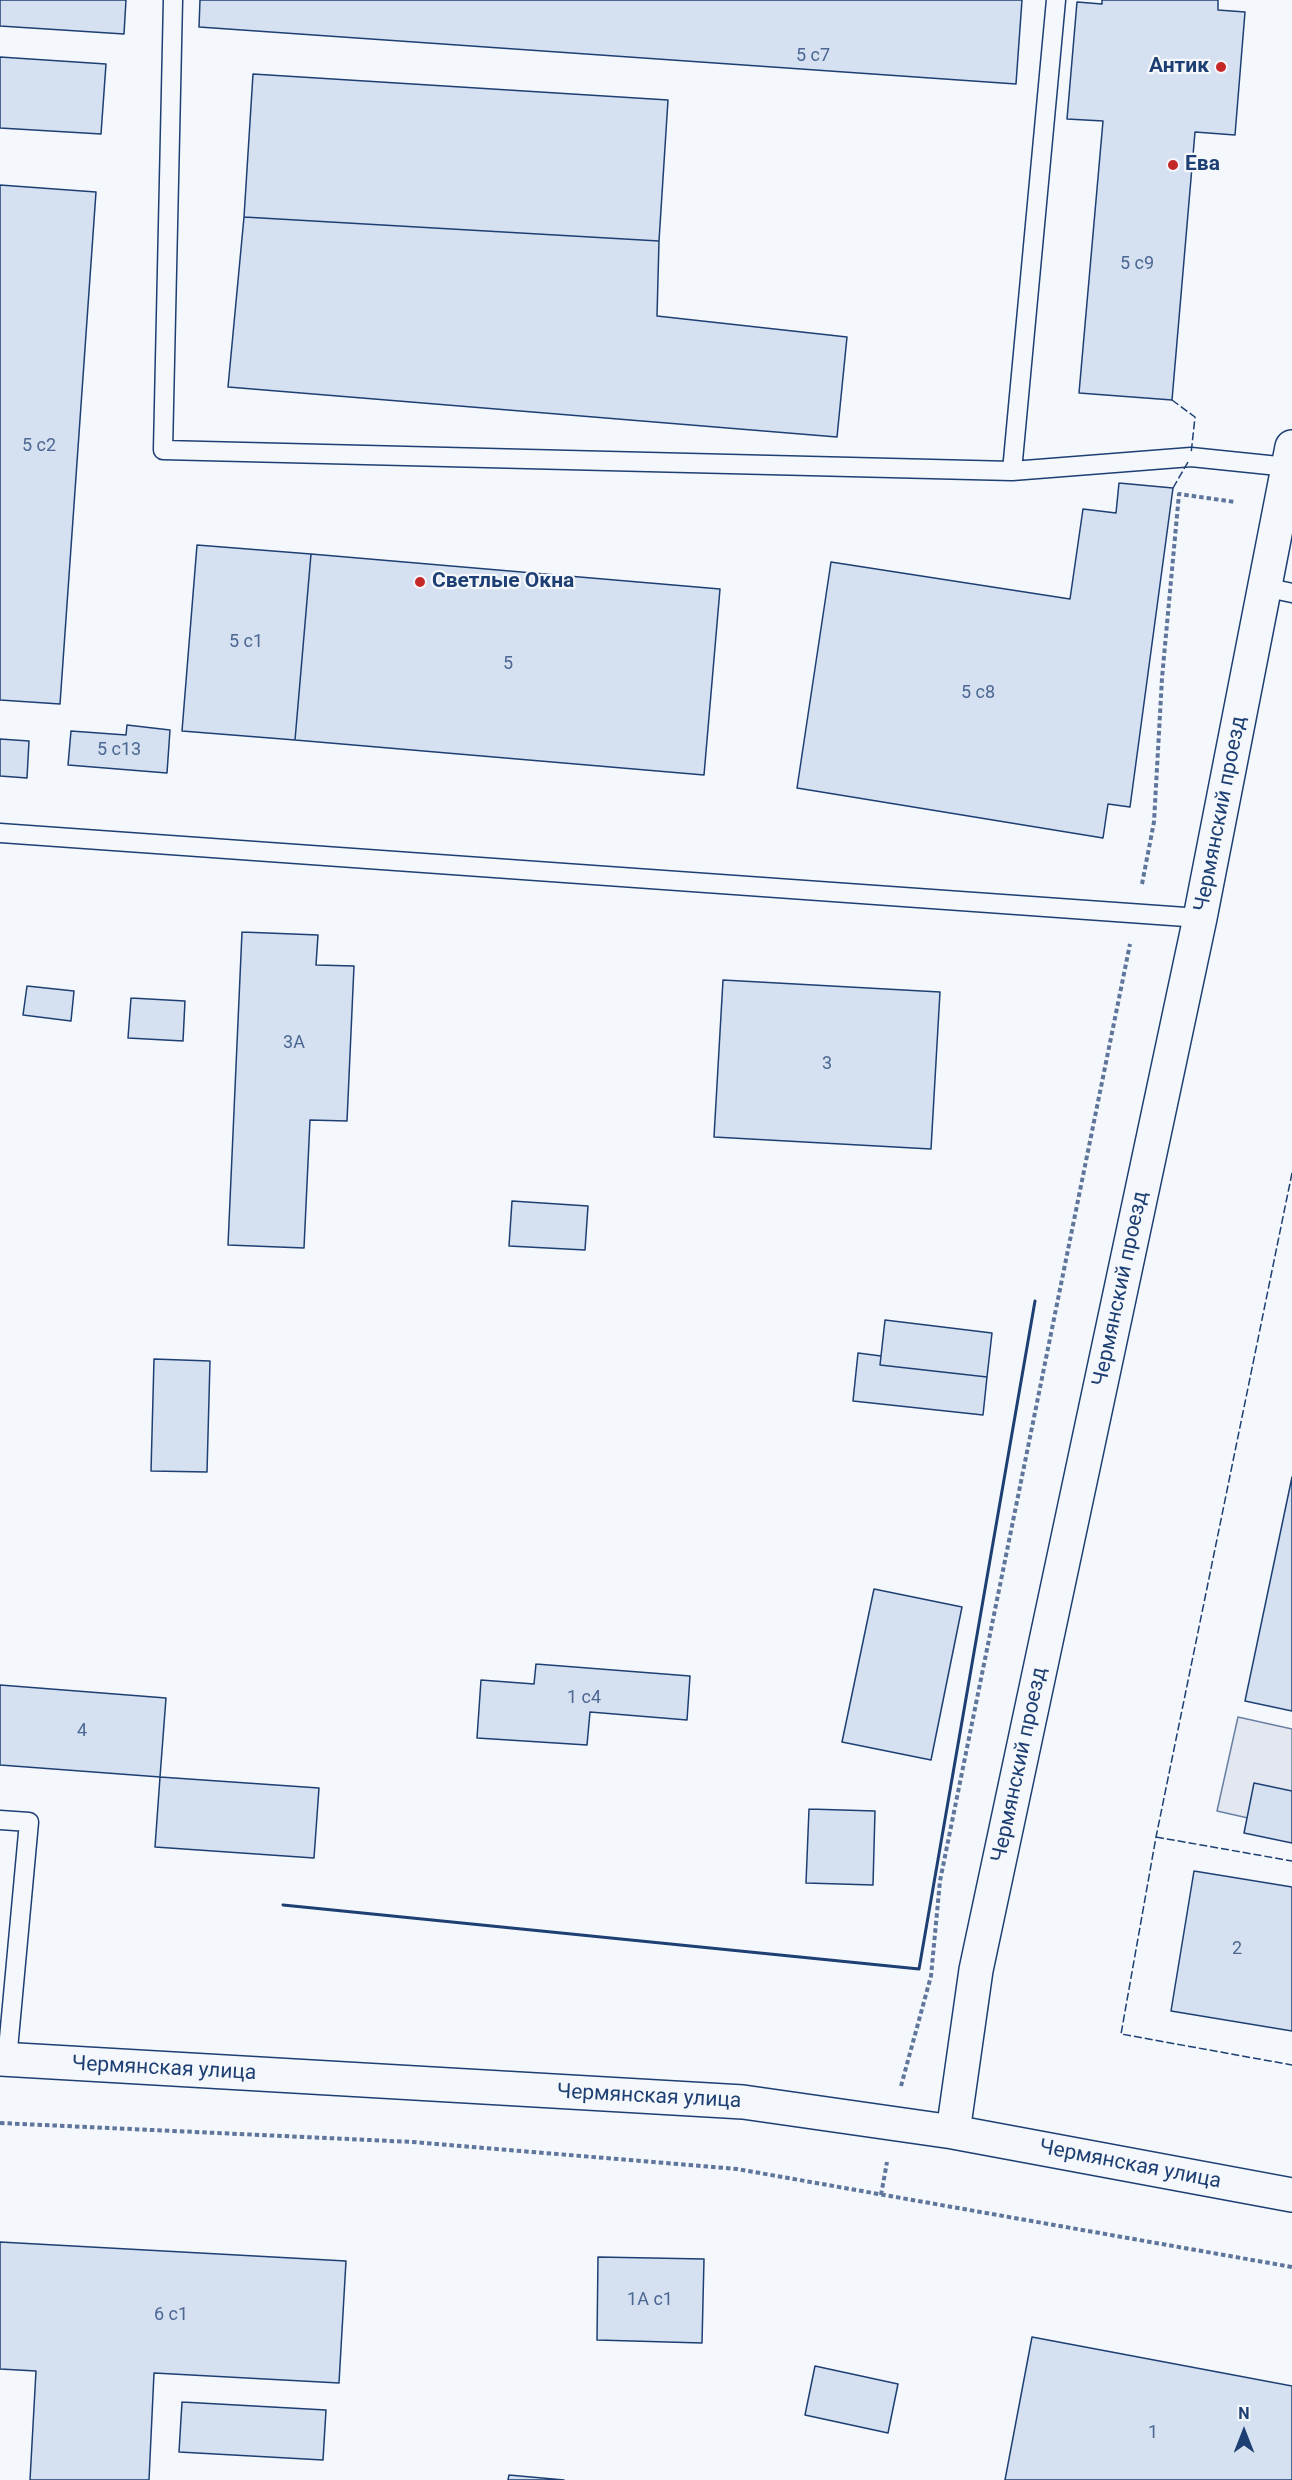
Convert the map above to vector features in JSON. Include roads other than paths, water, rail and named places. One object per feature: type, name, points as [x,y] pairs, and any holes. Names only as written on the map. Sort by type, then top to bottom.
[{"type":"street","name":"Чермянский проезд","points":[[953,2132],[976,1970],[1200,918],[1278,590],[1290,457]]},
{"type":"street","name":"Чермянская улица","points":[[3,2060],[743,2102],[894,2122],[1292,2195]]},
{"type":"lane","points":[[173,0],[163,450],[1012,471],[1191,457],[1290,457]]},
{"type":"lane","points":[[1012,471],[1056,0]]},
{"type":"lane","points":[[0,833],[1200,918]]},
{"type":"lane","points":[[0,1820],[29,1822],[3,2060]]},
{"type":"place","name":"Антик","points":[[1221,67]]},
{"type":"place","name":"Ева","points":[[1173,165]]},
{"type":"place","name":"Светлые Окна","points":[[420,582]]}]
